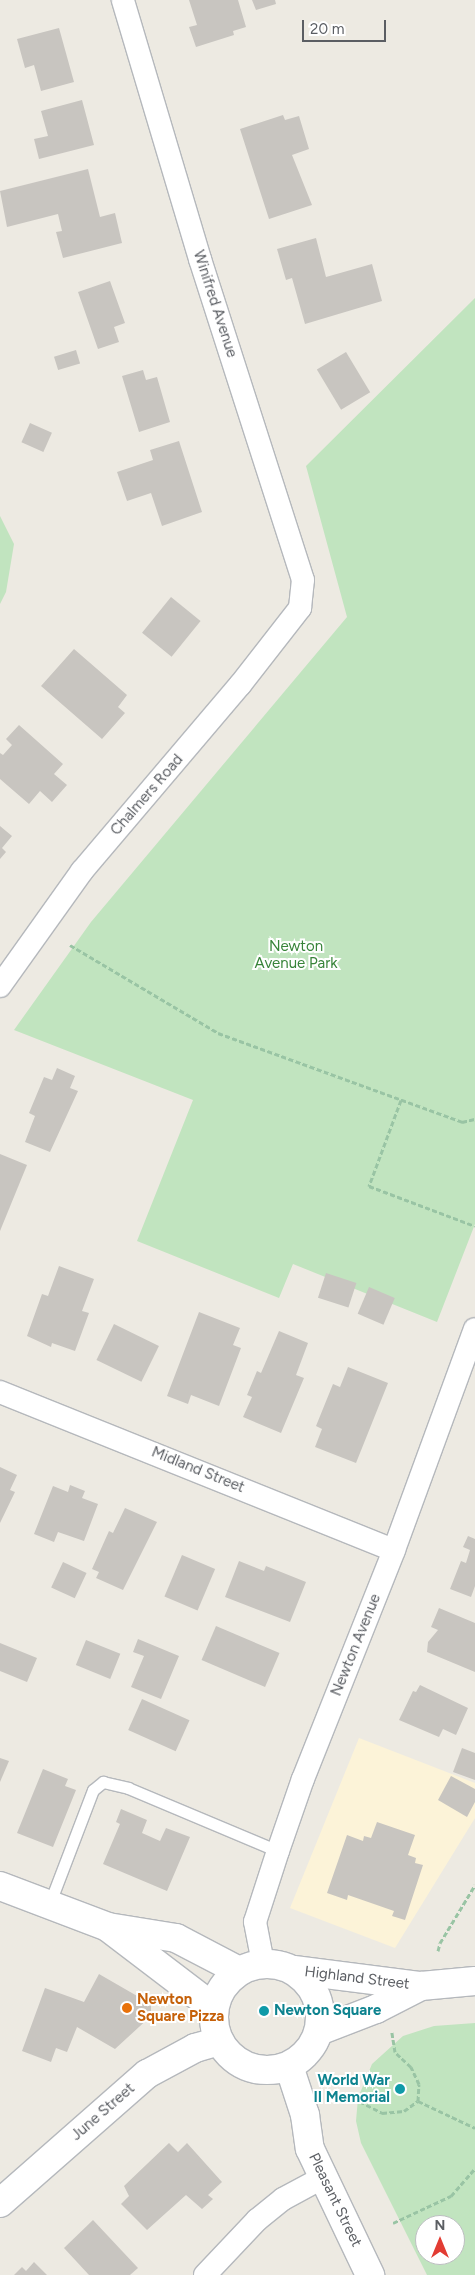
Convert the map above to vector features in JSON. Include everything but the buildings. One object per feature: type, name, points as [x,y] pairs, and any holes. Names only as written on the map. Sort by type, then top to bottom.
[{"type":"main road","points":[[0,1886],[108,1927],[176,1938],[251,1967]]},
{"type":"main road","points":[[108,1927],[214,2008]]},
{"type":"main road","points":[[279,1964],[294,1970],[311,1986],[320,2008],[319,2030],[303,2057],[289,2066],[274,2070],[242,2064],[228,2054],[219,2041],[214,2025],[214,2008],[227,1981],[251,1967],[279,1964]]},
{"type":"main road","name":"Highland Street","points":[[294,1970],[420,1986],[475,1981]]},
{"type":"main road","name":"Highland Street","points":[[319,2030],[376,2009],[420,1986]]},
{"type":"main road","name":"June Street","points":[[0,2204],[147,2074],[195,2048],[219,2041]]},
{"type":"main road","name":"Pleasant Street","points":[[289,2066],[306,2116],[310,2149],[322,2178],[370,2275]]},
{"type":"street","name":"Winifred Avenue","points":[[123,0],[200,259],[303,580],[300,608]]},
{"type":"street","name":"Chalmers Road","points":[[1,982],[82,871],[228,699],[300,608]]},
{"type":"street","name":"Newton Avenue","points":[[251,1967],[255,1922],[303,1779],[394,1550],[475,1329]]},
{"type":"street","name":"Midland Street","points":[[0,1392],[394,1550]]},
{"type":"street","points":[[205,2275],[257,2220],[283,2199],[322,2178]]},
{"type":"lane","points":[[49,1904],[93,1790],[103,1782],[128,1788],[278,1851]]},
{"type":"path","points":[[70,945],[218,1033],[462,1122],[475,1119]]},
{"type":"path","points":[[401,1100],[369,1186],[475,1226]]},
{"type":"path","points":[[438,1951],[440,1943],[475,1885]]},
{"type":"path","points":[[392,2032],[395,2052],[411,2067],[419,2084],[418,2101]]},
{"type":"path","points":[[353,2098],[382,2113],[404,2111],[418,2101]]},
{"type":"path","points":[[418,2101],[475,2128]]},
{"type":"path","points":[[393,2223],[451,2196],[475,2168]]},
{"type":"shaded area","points":[[359,1738],[475,1783],[475,1818],[395,1948],[290,1908]]},
{"type":"green space","name":"Newton Avenue Park","points":[[475,298],[475,1224],[437,1322],[293,1264],[279,1298],[137,1241],[193,1100],[14,1030],[91,922],[347,617],[306,466]]},
{"type":"green space","points":[[0,516],[14,544],[6,592],[0,604]]},
{"type":"green space","points":[[475,2023],[475,2275],[427,2275],[422,2265],[465,2265],[465,2215],[415,2215],[415,2251],[361,2143],[356,2121],[358,2098],[372,2064],[403,2036],[434,2026]]},
{"type":"place","name":"Newton Square Pizza","points":[[127,2008]]},
{"type":"place","name":"Newton Square","points":[[264,2011]]},
{"type":"place","name":"World War II Memorial","points":[[400,2089]]}]
